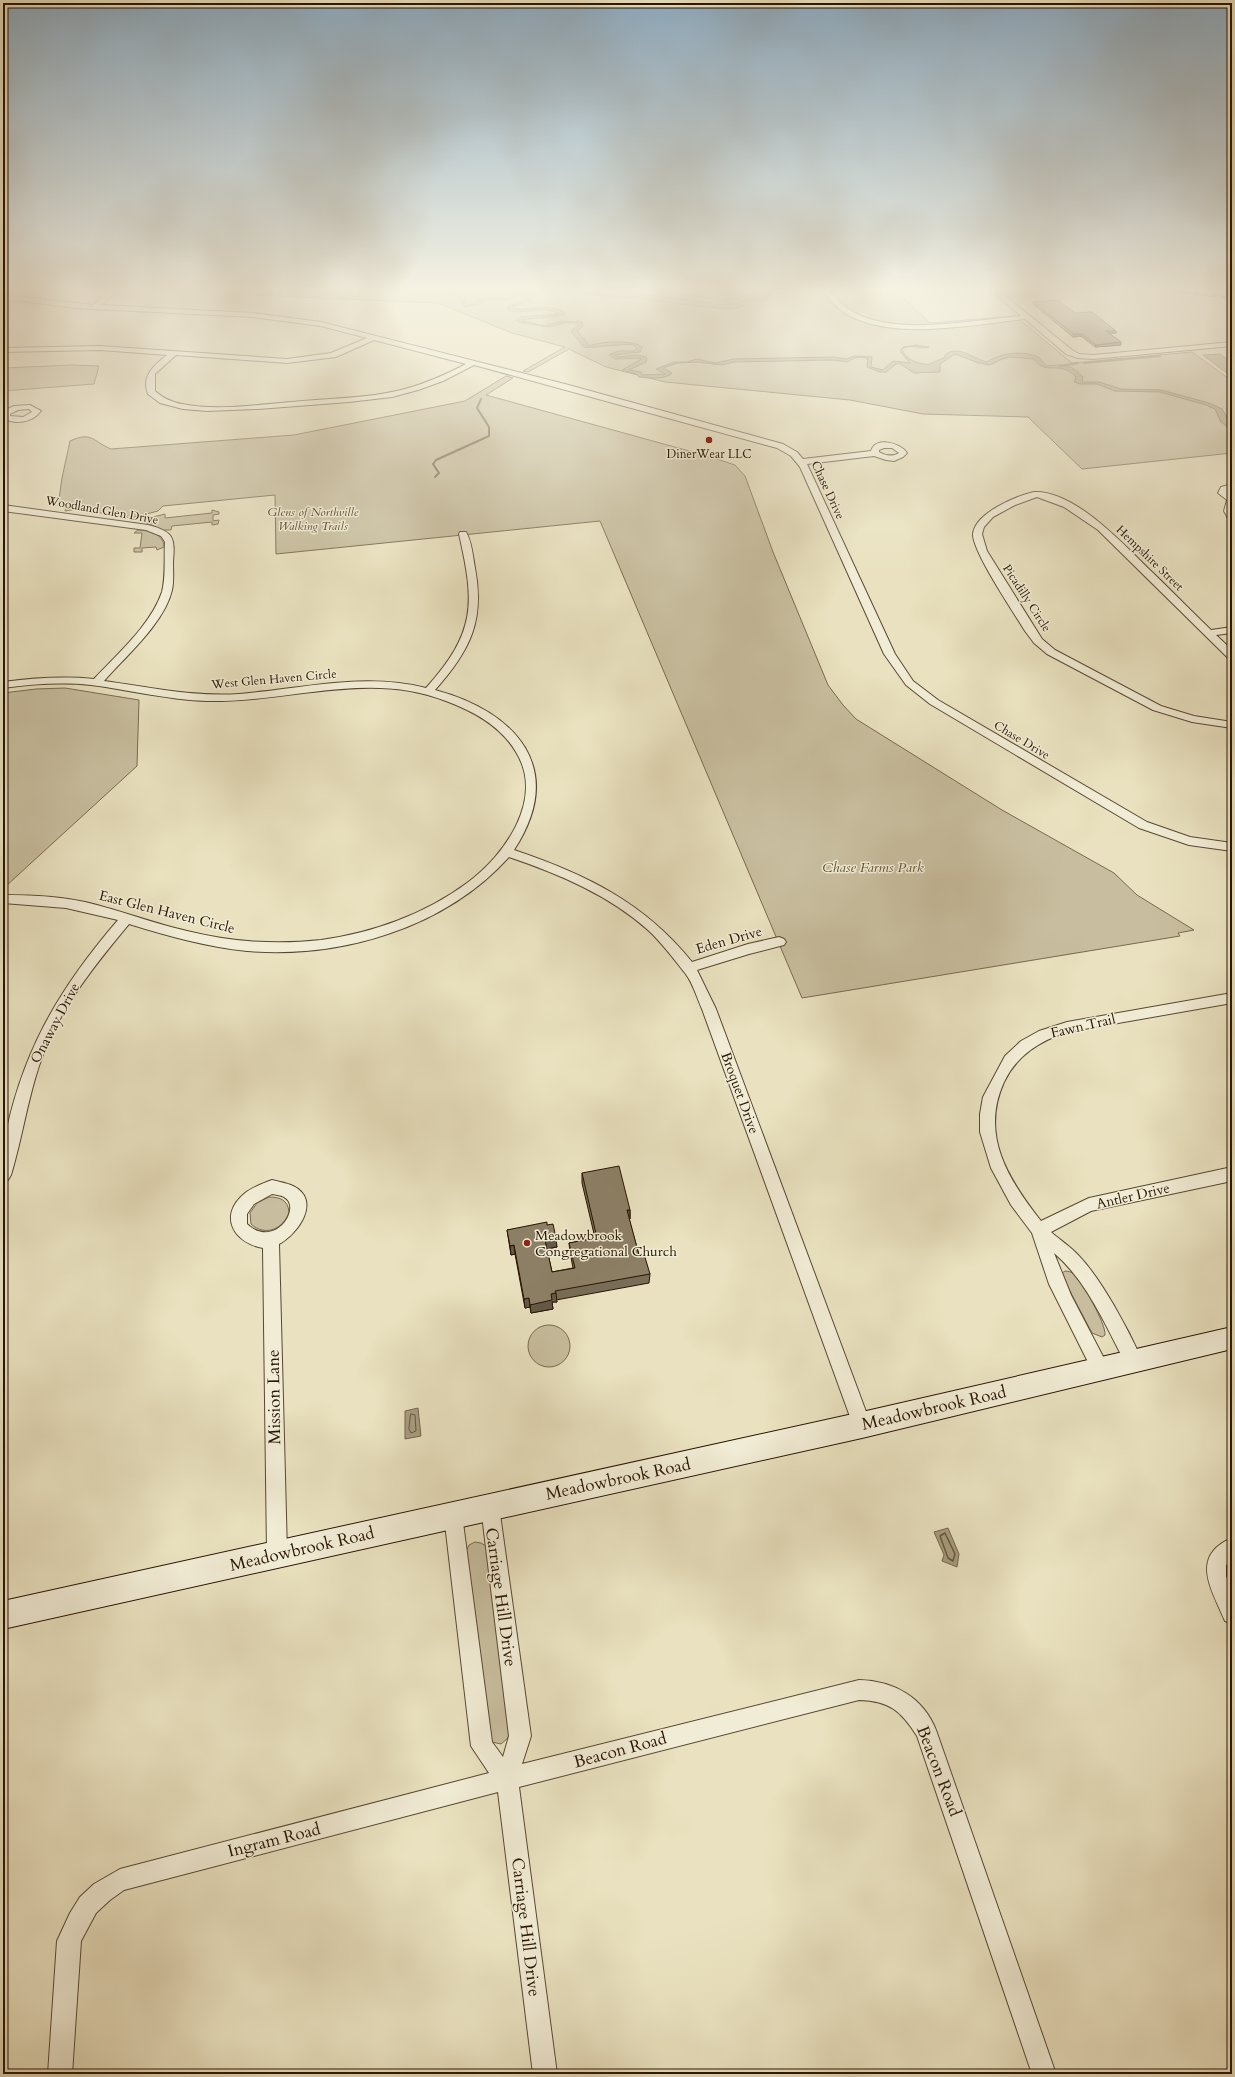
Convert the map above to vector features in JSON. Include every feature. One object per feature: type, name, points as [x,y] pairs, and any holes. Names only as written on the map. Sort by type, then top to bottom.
[{"type":"street","points":[[150,386],[152,392],[171,403],[211,409],[378,397],[405,392],[423,386]]},
{"type":"street","name":"Chase Drive","points":[[558,386],[771,443],[788,450],[801,462],[884,643],[899,672],[909,683],[934,702],[1143,825],[1181,839],[1232,847]]},
{"type":"street","points":[[801,462],[875,453]]},
{"type":"street","points":[[1232,487],[1224,489],[1222,493],[1232,499],[1228,506],[1228,513],[1232,518]]},
{"type":"street","name":"Hempshire Street","points":[[1039,495],[1051,498],[1092,520],[1232,656]]},
{"type":"street","name":"Picadilly Circle","points":[[1039,495],[1026,497],[993,513],[982,522],[977,538],[982,551],[1035,637],[1060,657],[1158,708],[1192,719],[1232,725]]},
{"type":"street","name":"Woodland Glen Drive","points":[[3,508],[42,512],[154,530],[164,534],[170,542],[167,590],[155,616],[96,683]]},
{"type":"street","points":[[428,691],[452,663],[466,639],[473,619],[475,603],[474,588],[463,534]]},
{"type":"street","points":[[1210,633],[1232,630]]},
{"type":"street","name":"West Glen Haven Circle","points":[[3,685],[46,680],[96,683],[168,695],[209,698],[249,697],[329,686],[366,684],[389,685],[428,691]]},
{"type":"street","name":"East Glen Haven Circle","points":[[3,899],[62,903],[127,918],[200,939],[239,946],[277,948],[326,944],[371,934],[422,915],[474,885],[508,852],[523,824],[530,802],[531,782],[526,759],[508,733],[488,718],[460,702],[428,691]]},
{"type":"street","name":"Broquet Drive","points":[[508,852],[572,874],[625,905],[660,935],[688,968],[709,1009],[862,1425]]},
{"type":"street","name":"Onaway Drive","points":[[3,1175],[26,1086],[40,1046],[84,970],[127,918]]},
{"type":"street","name":"Eden Drive","points":[[688,968],[748,949],[779,942]]},
{"type":"street","name":"Fawn Trail","points":[[1133,1360],[1102,1302],[1077,1266],[1039,1230],[1014,1195],[1002,1173],[992,1150],[989,1136],[988,1120],[990,1096],[1006,1065],[1023,1047],[1038,1037],[1067,1027],[1232,998]]},
{"type":"street","name":"Antler Drive","points":[[1039,1230],[1067,1215],[1090,1206],[1232,1174]]},
{"type":"street","name":"Fawn Trail","points":[[1039,1230],[1044,1252],[1053,1277],[1100,1368]]},
{"type":"street","name":"Mission Lane","points":[[270,1239],[277,1554]]},
{"type":"street","name":"Meadowbrook Road","points":[[3,1615],[862,1425],[1133,1360],[1232,1338]]},
{"type":"street","name":"Carriage Hill Drive","points":[[490,1507],[520,1736],[507,1780],[545,2074]]},
{"type":"street","name":"Carriage Hill Drive","points":[[453,1515],[482,1746],[507,1780]]},
{"type":"street","points":[[1232,1548],[1218,1560],[1216,1576],[1232,1614]]},
{"type":"street","name":"Beacon Road","points":[[507,1780],[629,1747],[859,1690],[874,1690],[890,1693],[902,1700],[916,1714],[926,1730],[1044,2074]]},
{"type":"street","name":"Ingram Road","points":[[60,2074],[69,1941],[75,1925],[86,1907],[101,1891],[120,1880],[507,1780]]},
{"type":"green space","points":[[3,386],[69,386],[3,391]]},
{"type":"green space","name":"Chase Farms Park","points":[[490,386],[500,386],[486,395],[711,457],[735,465],[745,476],[773,552],[828,685],[856,719],[1002,810],[1114,873],[1137,895],[1194,930],[1178,933],[1180,936],[802,998],[600,521],[276,554],[275,495],[163,506],[158,511],[131,518],[77,509],[65,511],[66,508],[58,506],[70,441],[77,438],[92,438],[111,449],[294,435],[465,401]]},
{"type":"green space","points":[[705,386],[1232,386],[1232,453],[1082,469],[1028,417],[923,414],[850,400]]},
{"type":"green space","points":[[212,510],[219,512],[219,514],[213,515],[213,521],[219,520],[218,524],[212,525],[212,522],[172,526],[171,530],[164,530],[146,523],[149,518],[165,514],[165,518],[212,513]]},
{"type":"green space","points":[[138,530],[155,534],[161,539],[164,547],[157,550],[156,547],[142,548],[142,552],[134,552],[134,548],[140,548],[142,533],[134,533]]},
{"type":"green space","points":[[65,688],[139,700],[137,766],[6,886],[3,886],[3,693],[36,689]]},
{"type":"green space","points":[[269,1197],[283,1200],[287,1205],[289,1212],[287,1218],[278,1227],[262,1230],[251,1224],[250,1213],[257,1203]]},
{"type":"green space","points":[[1065,1271],[1074,1274],[1093,1303],[1104,1329],[1105,1335],[1102,1337],[1092,1333],[1063,1278],[1062,1273]]},
{"type":"green space","points":[[545,1325],[553,1325],[561,1328],[567,1334],[570,1346],[567,1358],[561,1364],[553,1367],[545,1367],[537,1364],[531,1358],[528,1350],[528,1342],[531,1334],[537,1328]]},
{"type":"green space","points":[[475,1542],[486,1546],[510,1729],[508,1738],[501,1744],[492,1742],[489,1734],[466,1551],[469,1545]]},
{"type":"water","points":[[1102,386],[1111,386],[1121,389],[1161,390],[1209,403],[1222,409],[1232,426],[1232,430],[1221,422],[1215,409],[1206,405],[1160,392],[1115,391]]},
{"type":"water","points":[[418,1408],[421,1436],[405,1439],[405,1411]]},
{"type":"water","points":[[948,1528],[959,1554],[957,1567],[942,1561],[944,1555],[934,1532]]},
{"type":"building","name":"Meadowbrook Congregational Church","points":[[619,1166],[630,1210],[627,1210],[639,1255],[644,1254],[650,1274],[555,1291],[556,1293],[551,1294],[552,1300],[530,1305],[529,1298],[524,1299],[514,1245],[510,1246],[507,1230],[547,1222],[547,1225],[553,1224],[556,1238],[545,1240],[552,1272],[575,1268],[569,1243],[597,1238],[582,1173]]},
{"type":"waterway","points":[[435,477],[439,473],[433,464],[436,460],[489,436],[489,427],[477,408],[481,399]]},
{"type":"place","name":"DinerWear LLC","points":[[709,440]]},
{"type":"place","name":"Meadowbrook Congregational Church","points":[[527,1243]]},
{"type":"park label","name":"Glens of Northville Walking Trails","points":[[313,519]]}]
